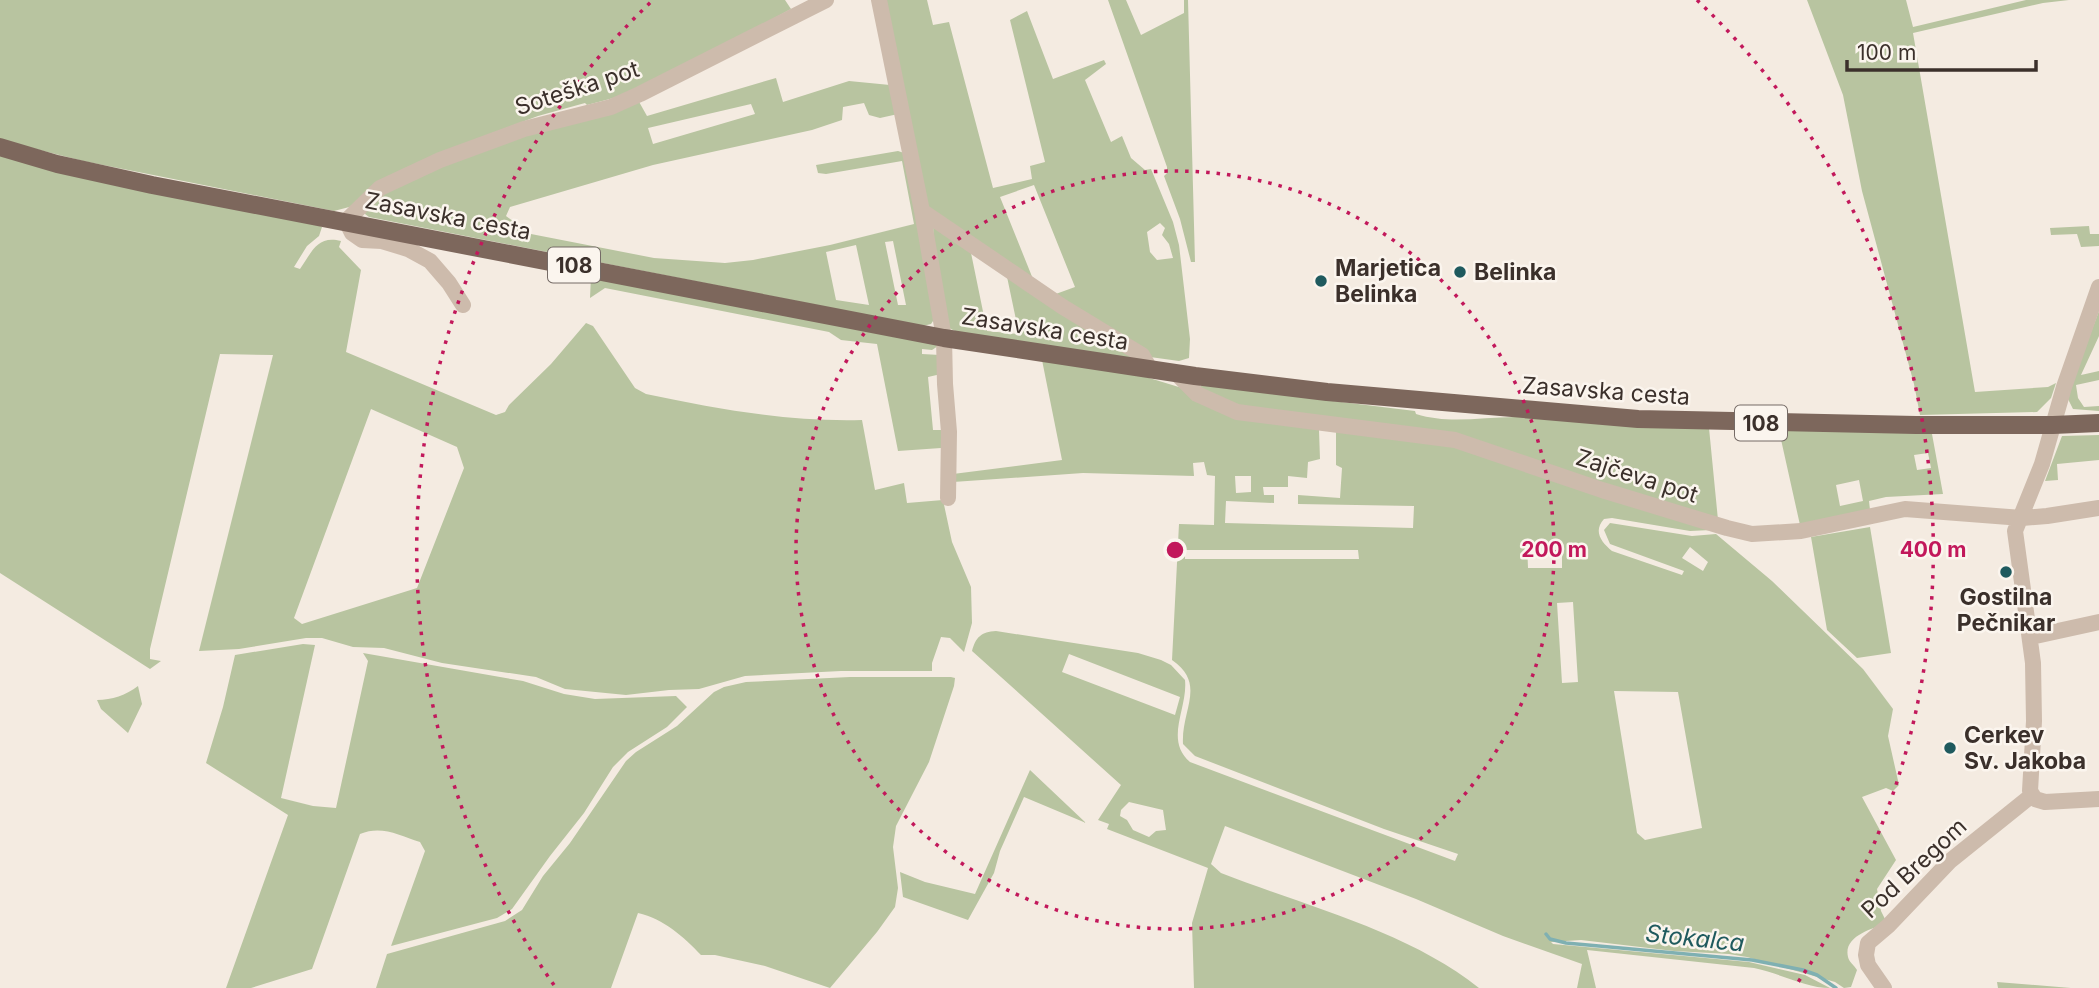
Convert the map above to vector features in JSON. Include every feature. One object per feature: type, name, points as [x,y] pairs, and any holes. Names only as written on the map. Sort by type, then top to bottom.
[{"type":"main road","name":"Zasavska cesta","points":[[0,148],[138,182],[944,338],[1176,373],[1377,398],[1638,419],[1777,424],[2053,425],[2099,422]]},
{"type":"street","name":"Soteška pot","points":[[346,221],[380,188],[440,160],[524,129],[611,107],[684,74],[826,0]]},
{"type":"street","points":[[879,0],[922,211],[944,338],[949,432],[948,498]]},
{"type":"street","points":[[922,211],[1063,307],[1142,355],[1150,369]]},
{"type":"street","points":[[346,221],[352,233],[362,240],[382,241],[408,249],[430,261],[463,305]]},
{"type":"street","points":[[2099,287],[2014,536],[2031,636],[2034,721],[2029,779],[2031,796],[2045,802],[2099,799]]},
{"type":"street","name":"Zajčeva pot","points":[[1176,373],[1197,394],[1237,412],[1455,440],[1602,490],[1752,534],[1801,531],[1905,509],[2022,518],[2099,508]]},
{"type":"street","points":[[2031,636],[2099,622]]},
{"type":"street","name":"Pod Bregom","points":[[1884,988],[1867,965],[1868,943],[1888,926],[1950,861],[2031,796]]},
{"type":"green space","points":[[0,0],[785,0],[791,9],[640,91],[538,116],[439,153],[353,206],[334,211],[83,161],[0,140]]},
{"type":"green space","points":[[885,0],[927,0],[933,25],[949,22],[993,188],[1032,179],[1030,166],[1045,162],[1010,20],[1027,11],[1053,79],[1104,60],[1106,64],[1085,80],[1111,142],[1122,136],[1131,158],[1145,170],[1151,169],[1173,222],[1179,245],[1190,339],[1189,358],[1179,361],[1150,357],[1053,295],[1075,287],[1034,185],[1000,197],[1035,284],[932,214],[923,200]],"holes":[[[1160,223],[1165,228],[1162,235],[1169,244],[1173,258],[1157,260],[1150,252],[1147,232]]]},
{"type":"green space","points":[[1108,0],[1126,0],[1141,35],[1184,13],[1184,0],[1188,0],[1195,262],[1191,262],[1180,219],[1164,176],[1167,167]]},
{"type":"green space","points":[[1807,0],[1906,0],[1913,27],[2026,0],[2069,0],[2043,3],[1913,33],[1975,392],[2048,387],[2056,383],[2051,398],[2037,412],[1920,415],[1862,191],[1843,95]]},
{"type":"green space","points":[[776,78],[783,102],[849,81],[890,85],[898,114],[880,118],[869,115],[864,103],[843,107],[842,120],[812,130],[653,165],[510,207],[506,216],[531,234],[654,258],[725,263],[753,260],[830,245],[914,224],[902,161],[826,174],[818,173],[816,165],[898,151],[904,153],[935,318],[931,324],[923,326],[369,217],[365,214],[365,208],[401,183],[490,148],[638,100],[647,116]],"holes":[[[751,104],[755,114],[653,144],[648,128]],[[893,241],[906,305],[898,305],[885,242]],[[856,245],[869,305],[836,300],[826,252]]]},
{"type":"green space","points":[[0,154],[322,227],[319,236],[307,246],[294,267],[300,269],[316,246],[326,240],[333,240],[341,241],[339,247],[361,270],[346,352],[496,415],[505,412],[586,323],[593,326],[635,388],[646,394],[753,413],[807,419],[862,420],[875,490],[904,483],[907,503],[943,500],[952,542],[971,587],[972,623],[964,652],[950,638],[941,637],[932,671],[841,671],[745,676],[699,689],[626,695],[565,689],[536,677],[442,663],[384,648],[353,647],[322,638],[306,638],[239,649],[199,651],[273,355],[220,354],[150,649],[150,659],[161,661],[150,669],[0,573]],"holes":[[[371,409],[457,447],[464,468],[417,588],[302,624],[294,618]]]},
{"type":"green space","points":[[933,223],[970,248],[987,331],[1019,334],[1006,272],[1132,357],[1129,359],[957,332],[949,328],[934,256]]},
{"type":"green space","points":[[2089,226],[2090,234],[2099,234],[2099,246],[2081,247],[2077,234],[2051,235],[2050,228]]},
{"type":"green space","points":[[591,276],[933,342],[938,346],[932,350],[922,349],[922,354],[940,355],[941,374],[928,377],[933,430],[943,430],[941,448],[898,451],[877,344],[841,340],[829,332],[605,288],[590,298]]},
{"type":"green space","points":[[2099,311],[2099,336],[2081,375],[2099,371],[2099,380],[2076,385],[2078,398],[2084,407],[2099,406],[2099,411],[2073,409],[2068,399],[2069,390]]},
{"type":"green space","points":[[1042,360],[1146,377],[1319,430],[1320,459],[1308,462],[1307,478],[1288,476],[1288,487],[1263,487],[1264,495],[1274,495],[1274,503],[1226,501],[1225,523],[1413,528],[1414,506],[1298,504],[1298,495],[1340,498],[1342,468],[1336,465],[1336,430],[1448,443],[1711,530],[1690,531],[1612,518],[1604,519],[1599,532],[1612,551],[1682,575],[1684,571],[1610,544],[1604,530],[1610,523],[1692,536],[1716,534],[1772,581],[1863,669],[1893,709],[1888,736],[1899,785],[1893,791],[1886,788],[1862,797],[1896,860],[1877,889],[1881,911],[1887,923],[1860,934],[1850,944],[1848,957],[1857,970],[1851,987],[1844,988],[1835,982],[1729,954],[1674,951],[1581,940],[1551,942],[1749,962],[1805,975],[1830,988],[1812,986],[1754,968],[1587,950],[1596,988],[1577,988],[1582,964],[1503,936],[1416,899],[1225,826],[1211,864],[1221,873],[1388,935],[1451,968],[1479,988],[1194,988],[1192,923],[1208,868],[1107,829],[1109,824],[1098,820],[1121,785],[972,651],[975,642],[983,634],[996,631],[1138,653],[1161,660],[1171,665],[1185,680],[1178,734],[1182,753],[1190,762],[1455,861],[1458,854],[1384,829],[1195,756],[1183,744],[1190,698],[1188,678],[1172,660],[1179,524],[1214,525],[1215,476],[1207,475],[1204,462],[1193,463],[1194,476],[1083,473],[953,482],[953,474],[1062,460]],"holes":[[[1235,476],[1251,476],[1251,492],[1236,493]],[[1527,543],[1562,545],[1562,568],[1528,568]],[[1690,547],[1708,562],[1703,571],[1682,558]],[[1185,550],[1358,550],[1359,559],[1185,559]],[[1573,602],[1578,682],[1562,683],[1557,603]],[[1069,654],[1180,697],[1175,715],[1062,672]],[[1614,691],[1678,692],[1702,828],[1645,840],[1637,833]],[[1129,802],[1163,810],[1166,830],[1156,831],[1149,837],[1133,830],[1127,820],[1120,816],[1121,810]]]},
{"type":"green space","points":[[1203,385],[1415,411],[1416,414],[1442,419],[1545,418],[1709,428],[1718,520],[1489,446],[1243,409],[1199,387]]},
{"type":"green space","points":[[1782,430],[1927,432],[1932,434],[1943,494],[1886,497],[1869,501],[1870,510],[1800,525],[1780,435]],"holes":[[[1928,453],[1931,468],[1917,470],[1914,455]],[[1859,480],[1863,501],[1840,506],[1836,485]]]},
{"type":"green space","points":[[2099,435],[2099,460],[2057,464],[2058,480],[2045,481],[2062,436]]},
{"type":"green space","points":[[1870,527],[1891,653],[1857,658],[1827,630],[1811,537]]},
{"type":"green space","points":[[303,644],[315,645],[281,798],[313,806],[336,808],[368,661],[363,653],[523,681],[564,694],[595,699],[676,696],[687,707],[667,727],[628,752],[613,767],[584,813],[512,909],[497,918],[391,946],[425,851],[420,842],[390,832],[368,831],[360,834],[312,969],[251,988],[226,988],[288,815],[206,763],[235,655]]},
{"type":"green space","points":[[850,677],[955,678],[929,762],[896,826],[893,847],[898,888],[895,907],[830,988],[765,966],[715,955],[701,955],[673,930],[638,913],[611,988],[376,988],[387,954],[505,921],[522,910],[543,876],[570,843],[626,761],[677,726],[714,692],[746,682]]},
{"type":"green space","points":[[138,686],[142,704],[128,733],[101,709],[97,700],[119,696]]},
{"type":"green space","points":[[1030,770],[1086,823],[1024,797],[1000,851],[994,873],[968,920],[903,897],[900,872],[925,882],[975,894]]},
{"type":"green space","points":[[1997,982],[2071,988],[1998,988]]},
{"type":"waterway","name":"Stokalca","points":[[1546,934],[1550,939],[1566,943],[1752,960],[1803,970],[1817,975],[1836,988]]},
{"type":"place","name":"Belinka","points":[[1460,272]]},
{"type":"place","name":"Marjetica Belinka","points":[[1321,281]]},
{"type":"place","name":"Gostilna Pečnikar","points":[[2006,572]]},
{"type":"place","name":"Cerkev Sv. Jakoba","points":[[1950,748]]}]
